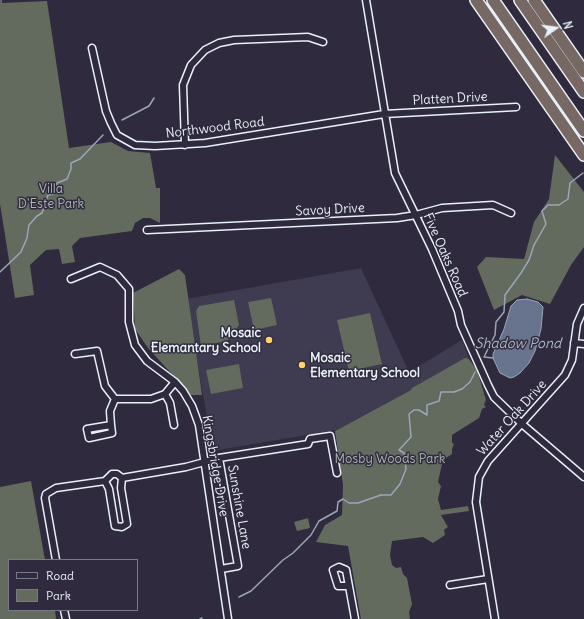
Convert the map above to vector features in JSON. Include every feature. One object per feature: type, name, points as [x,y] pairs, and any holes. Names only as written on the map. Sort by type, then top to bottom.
[{"type":"highway","points":[[476,0],[584,155]]},
{"type":"highway","points":[[493,0],[584,131]]},
{"type":"highway","points":[[520,0],[584,92]]},
{"type":"highway","points":[[534,0],[584,72]]},
{"type":"street","name":"Five Oaks Road","points":[[366,0],[395,173],[450,290],[458,311],[461,326],[488,385],[494,396],[522,424],[583,473]]},
{"type":"street","points":[[185,145],[182,85],[191,65],[205,50],[219,43],[234,40],[308,36],[323,42]]},
{"type":"street","name":"Northwood Road","points":[[92,48],[106,111],[117,135],[135,145],[156,146],[205,143],[384,114]]},
{"type":"street","name":"Platten Drive","points":[[384,114],[516,107]]},
{"type":"street","name":"Savoy Drive","points":[[147,230],[416,216],[442,208],[493,205],[511,213]]},
{"type":"street","name":"Kingsbridge Drive","points":[[71,279],[100,267],[117,275],[129,289],[129,322],[135,345],[147,361],[175,382],[188,398],[195,412],[228,619]]},
{"type":"street","name":"Water Oak Drive","points":[[495,619],[476,502],[477,487],[481,472],[488,461],[565,375],[572,360],[577,324],[584,308]]},
{"type":"street","points":[[574,343],[584,344]]},
{"type":"street","points":[[75,354],[97,351],[105,386],[115,399]]},
{"type":"street","points":[[115,399],[150,399],[166,394],[175,382]]},
{"type":"street","points":[[166,394],[170,403],[174,425]]},
{"type":"street","points":[[111,425],[110,411],[115,399]]},
{"type":"street","points":[[122,478],[204,463],[220,458],[308,444],[310,438],[330,436],[337,473]]},
{"type":"street","name":"Sunshine Lane","points":[[220,458],[238,566],[221,569]]},
{"type":"street","points":[[56,559],[44,498],[46,494],[56,488],[105,481],[112,474],[117,474],[122,478],[123,483],[121,488],[127,524],[122,527],[115,526],[109,489],[105,481]]},
{"type":"street","points":[[109,489],[117,491],[121,488]]},
{"type":"street","points":[[450,585],[488,579]]},
{"type":"street","points":[[349,586],[355,619]]},
{"type":"shaded area","name":"Mosaic Elementary School","points":[[361,268],[409,372],[462,340],[469,359],[336,430],[213,451],[186,299]]},
{"type":"green space","name":"Villa D'Este Park","points":[[0,0],[2,0],[2,3],[47,1],[69,148],[111,142],[128,151],[150,153],[156,188],[160,188],[160,223],[150,218],[143,218],[135,223],[132,231],[80,238],[72,246],[75,262],[62,264],[59,249],[46,250],[30,265],[34,295],[15,298],[0,204]]},
{"type":"green space","points":[[555,155],[584,192],[584,247],[571,265],[550,304],[522,295],[494,310],[477,267],[486,257],[524,259],[534,222],[549,199]]},
{"type":"green space","points":[[179,269],[185,275],[202,395],[191,395],[148,348],[135,329],[133,293]]},
{"type":"green space","points":[[271,298],[277,325],[254,330],[248,302]]},
{"type":"green space","points":[[234,300],[239,325],[227,341],[201,346],[196,311],[199,306]]},
{"type":"green space","points":[[370,313],[382,364],[349,371],[337,320]]},
{"type":"green space","name":"Mosby Woods Park","points":[[465,358],[469,359],[477,370],[486,400],[484,405],[486,407],[482,409],[479,418],[452,435],[452,443],[454,444],[452,454],[446,458],[442,464],[438,482],[441,486],[438,499],[441,510],[468,506],[469,511],[441,515],[448,527],[444,530],[445,535],[433,543],[423,537],[392,541],[390,555],[392,565],[396,568],[401,567],[403,574],[407,578],[412,604],[409,612],[410,619],[361,619],[348,546],[316,542],[325,525],[342,515],[343,485],[335,431],[411,390],[412,388]]},
{"type":"green space","points":[[239,364],[243,388],[211,394],[206,370]]},
{"type":"green space","points":[[31,481],[45,559],[8,559],[8,611],[55,611],[56,619],[0,619],[0,487]]},
{"type":"green space","points":[[308,518],[310,528],[297,531],[294,522]]},
{"type":"water","name":"Shadow Pond","points":[[527,299],[538,302],[543,307],[541,329],[535,351],[529,363],[520,373],[510,378],[500,373],[493,358],[493,354],[504,329],[511,306],[517,300]]},
{"type":"waterway","points":[[122,120],[149,106],[154,98]]},
{"type":"waterway","points":[[0,272],[21,252],[27,238],[29,225],[42,213],[48,195],[54,194],[57,183],[67,179],[71,169],[71,163],[80,159],[103,135]]},
{"type":"waterway","points":[[493,358],[484,357],[495,335],[496,322],[504,312],[505,295],[529,260],[534,245],[546,224],[542,211],[548,205],[559,205],[568,199],[570,183],[583,173]]},
{"type":"waterway","points":[[239,597],[251,591],[283,560],[293,553],[311,535],[319,521],[337,511],[338,502],[343,499],[349,503],[358,503],[381,495],[391,495],[400,484],[406,469],[404,453],[399,450],[411,437],[409,414],[414,410],[419,410],[427,415],[427,405],[439,401],[441,392],[454,392],[462,389],[470,382],[475,372]]},
{"type":"place","name":"Mosaic Elemantary School","points":[[269,340]]},
{"type":"place","name":"Mosaic Elementary School","points":[[302,365]]}]
